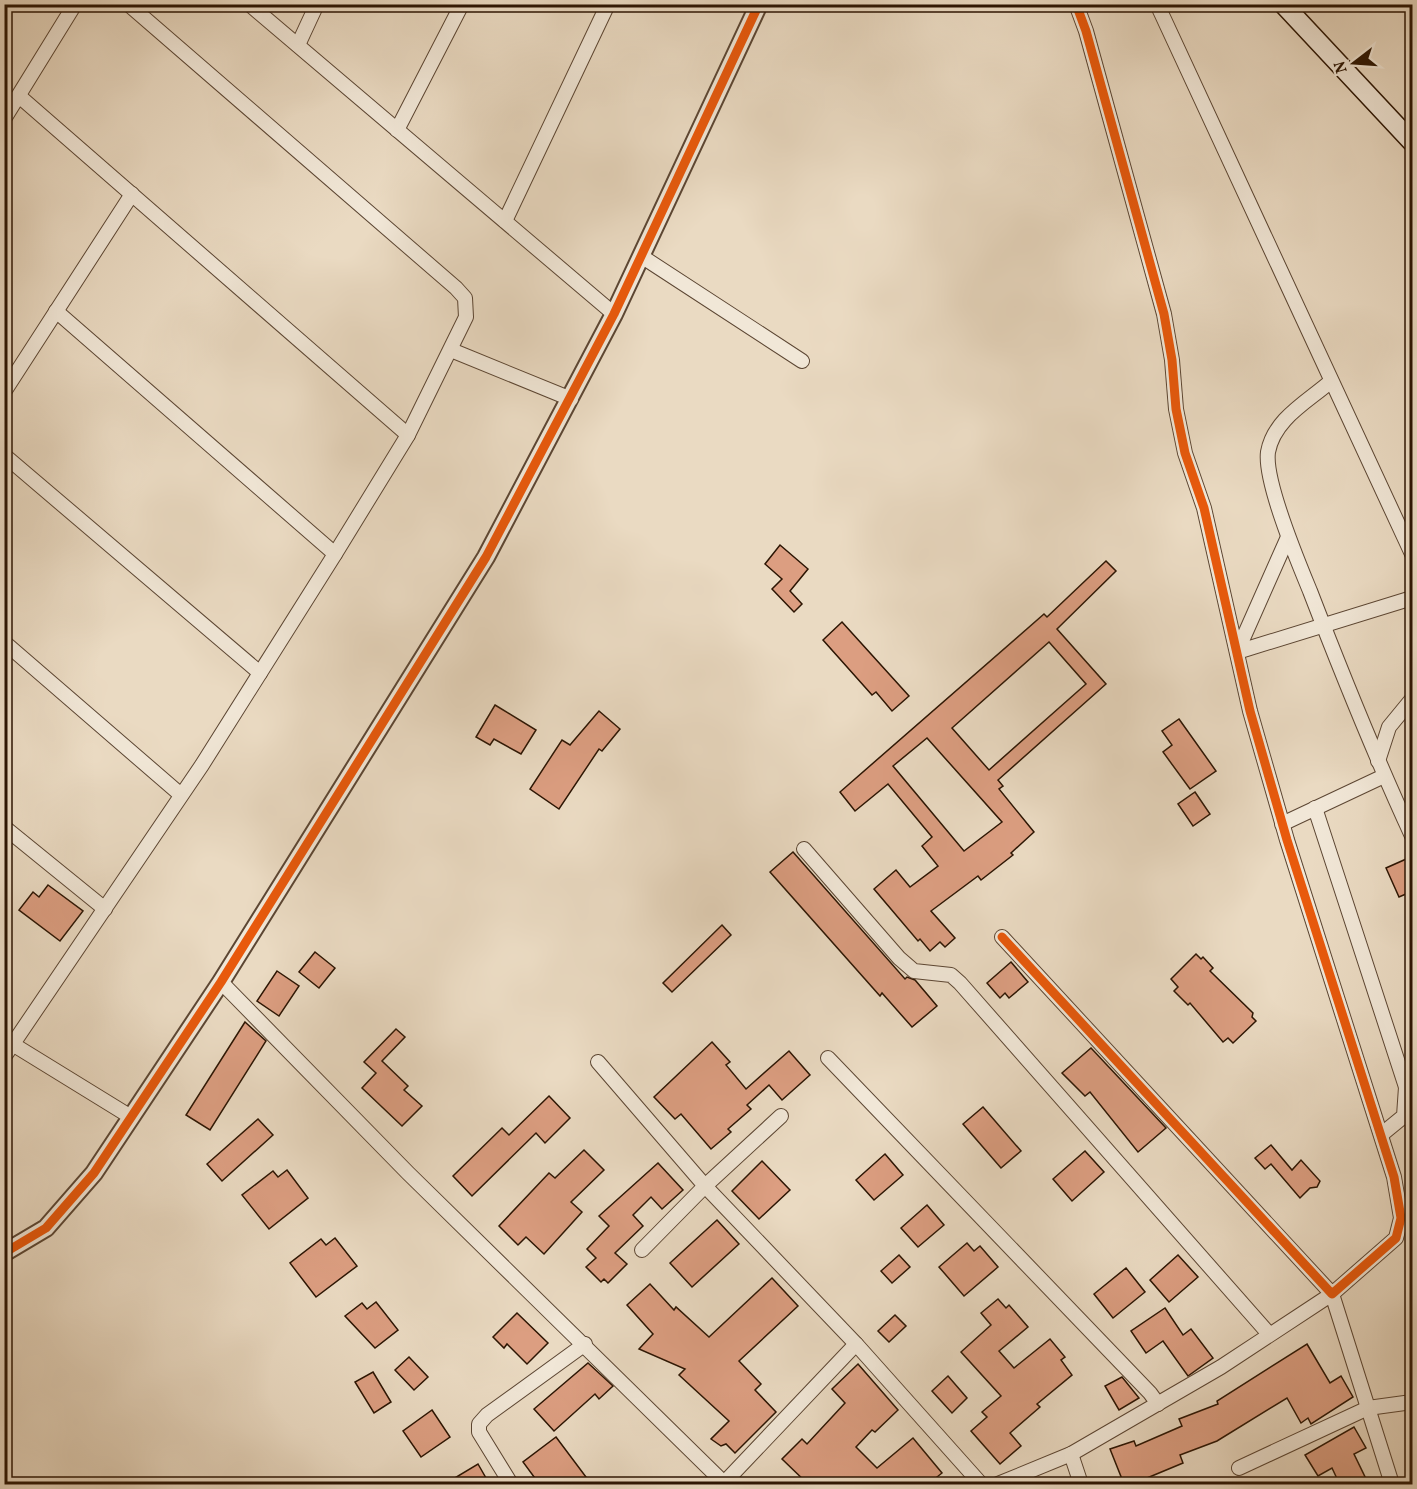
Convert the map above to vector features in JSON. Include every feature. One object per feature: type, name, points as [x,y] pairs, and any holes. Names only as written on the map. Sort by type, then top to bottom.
[{"type":"main road","points":[[1283,4],[1413,142]]},
{"type":"street","points":[[4,118],[75,4]]},
{"type":"street","points":[[4,1058],[260,673],[408,435],[466,317],[467,304],[461,292],[128,4]]},
{"type":"street","points":[[249,4],[614,314]]},
{"type":"street","points":[[298,45],[317,4]]},
{"type":"street","points":[[397,130],[462,4]]},
{"type":"street","points":[[505,221],[608,4]]},
{"type":"street","points":[[4,1253],[29,1240],[60,1215],[94,1173],[221,982],[480,567],[614,314],[759,4]]},
{"type":"street","points":[[998,1485],[1071,1454],[1158,1404],[1332,1294],[1396,1238],[1400,1228],[1400,1202],[1382,1134],[1282,824],[1250,711],[1204,508],[1185,453],[1164,314],[1095,64],[1076,4]]},
{"type":"street","points":[[1157,4],[1330,382],[1413,554]]},
{"type":"street","points":[[18,96],[408,435]]},
{"type":"street","points":[[4,392],[132,194]]},
{"type":"street","points":[[641,256],[802,361]]},
{"type":"street","points":[[56,311],[334,554]]},
{"type":"street","points":[[451,350],[571,399]]},
{"type":"street","points":[[1330,382],[1276,426],[1268,453],[1271,476],[1288,537],[1323,626],[1377,761],[1413,836]]},
{"type":"street","points":[[4,455],[260,673]]},
{"type":"street","points":[[1237,652],[1288,537]]},
{"type":"street","points":[[1237,652],[1413,598]]},
{"type":"street","points":[[4,642],[181,795]]},
{"type":"street","points":[[1377,761],[1389,727],[1413,699]]},
{"type":"street","points":[[1282,824],[1384,776]]},
{"type":"street","points":[[1315,808],[1406,1087],[1404,1116],[1382,1134]]},
{"type":"street","points":[[4,827],[105,909]]},
{"type":"street","points":[[804,849],[914,971],[951,975],[960,983],[1269,1334]]},
{"type":"street","points":[[1002,937],[1332,1294],[1392,1485]]},
{"type":"street","points":[[221,982],[408,1173],[585,1344],[725,1484],[856,1344]]},
{"type":"street","points":[[14,1045],[131,1117]]},
{"type":"street","points":[[828,1058],[1150,1393],[1158,1404]]},
{"type":"street","points":[[598,1062],[705,1186],[856,1344],[981,1485]]},
{"type":"street","points":[[1406,1087],[1413,1074]]},
{"type":"street","points":[[642,1250],[705,1186],[781,1116]]},
{"type":"street","points":[[511,1485],[479,1432],[479,1424],[487,1415],[585,1344]]},
{"type":"street","points":[[1239,1468],[1368,1408],[1413,1402]]},
{"type":"street","points":[[1071,1454],[1081,1485]]},
{"type":"building","points":[[780,545],[808,569],[790,591],[802,604],[794,612],[772,589],[782,579],[765,564]]},
{"type":"building","points":[[1106,561],[1116,571],[1057,629],[1106,684],[998,780],[1003,786],[999,789],[1034,832],[1011,853],[1013,855],[981,880],[978,876],[931,911],[955,938],[945,947],[940,942],[930,951],[920,939],[918,941],[874,889],[896,870],[910,887],[938,866],[922,846],[932,837],[888,784],[855,811],[840,792],[1044,614],[1047,617]],"holes":[[[1049,642],[1086,684],[989,770],[952,728]],[[927,738],[1002,822],[964,851],[893,766]]]},
{"type":"building","points":[[842,622],[909,696],[892,711],[876,692],[872,695],[823,640]]},
{"type":"building","points":[[495,705],[536,730],[521,754],[494,739],[490,745],[476,737]]},
{"type":"building","points":[[599,711],[620,729],[602,751],[599,749],[559,809],[530,789],[562,740],[570,745]]},
{"type":"building","points":[[1179,719],[1216,771],[1190,789],[1163,752],[1172,745],[1162,731]]},
{"type":"building","points":[[1195,792],[1210,814],[1193,826],[1178,804]]},
{"type":"building","points":[[793,852],[905,979],[907,977],[915,980],[937,1006],[912,1027],[882,993],[880,996],[770,872]]},
{"type":"building","points":[[1413,856],[1413,891],[1399,897],[1386,868]]},
{"type":"building","points":[[48,885],[83,911],[60,941],[19,910],[33,892],[39,897]]},
{"type":"building","points":[[722,925],[731,935],[672,992],[663,983]]},
{"type":"building","points":[[315,952],[335,968],[319,988],[299,972]]},
{"type":"building","points":[[1196,954],[1201,959],[1203,957],[1213,968],[1210,971],[1253,1013],[1252,1017],[1256,1021],[1233,1043],[1228,1038],[1223,1042],[1190,1003],[1188,1005],[1174,991],[1178,987],[1171,979]]},
{"type":"building","points":[[1011,962],[1028,982],[1009,998],[1005,993],[1000,998],[987,983]]},
{"type":"building","points":[[277,971],[299,986],[279,1016],[257,1001]]},
{"type":"building","points":[[245,1022],[266,1041],[210,1130],[186,1115]]},
{"type":"building","points":[[396,1029],[405,1037],[382,1061],[408,1086],[404,1090],[422,1106],[402,1126],[362,1088],[376,1073],[364,1062]]},
{"type":"building","points":[[712,1042],[730,1062],[726,1065],[746,1089],[789,1051],[810,1075],[782,1100],[769,1085],[747,1105],[751,1109],[728,1129],[731,1132],[711,1149],[681,1114],[675,1119],[654,1097]]},
{"type":"building","points":[[1091,1048],[1166,1128],[1138,1152],[1090,1092],[1085,1096],[1062,1073]]},
{"type":"building","points":[[549,1096],[570,1118],[545,1143],[536,1133],[472,1196],[453,1176],[502,1128],[509,1135]]},
{"type":"building","points":[[983,1107],[1021,1151],[1001,1168],[963,1124]]},
{"type":"building","points":[[258,1119],[273,1135],[222,1181],[207,1164]]},
{"type":"building","points":[[1271,1145],[1292,1170],[1301,1160],[1320,1181],[1317,1187],[1310,1188],[1300,1198],[1271,1164],[1265,1169],[1255,1158]]},
{"type":"building","points":[[584,1150],[604,1170],[571,1202],[582,1212],[544,1254],[526,1237],[518,1245],[499,1226],[549,1173],[555,1178]]},
{"type":"building","points":[[1085,1151],[1104,1172],[1072,1201],[1053,1179]]},
{"type":"building","points":[[885,1154],[903,1175],[874,1200],[856,1180]]},
{"type":"building","points":[[762,1161],[790,1190],[759,1219],[732,1191]]},
{"type":"building","points":[[658,1163],[683,1190],[662,1209],[651,1197],[633,1215],[643,1226],[615,1253],[627,1264],[608,1283],[604,1279],[601,1282],[586,1267],[596,1258],[587,1249],[609,1226],[599,1216]]},
{"type":"building","points":[[287,1170],[308,1198],[269,1229],[242,1195],[273,1171],[278,1177]]},
{"type":"building","points":[[927,1205],[944,1225],[918,1247],[901,1228]]},
{"type":"building","points":[[717,1220],[739,1244],[692,1287],[670,1263]]},
{"type":"building","points":[[335,1238],[357,1266],[316,1297],[290,1263],[321,1239],[326,1245]]},
{"type":"building","points":[[967,1243],[974,1251],[980,1246],[998,1267],[964,1296],[939,1267]]},
{"type":"building","points":[[899,1255],[910,1267],[892,1283],[881,1271]]},
{"type":"building","points":[[1178,1255],[1198,1277],[1169,1302],[1150,1280]]},
{"type":"building","points":[[1126,1268],[1145,1292],[1113,1318],[1094,1294]]},
{"type":"building","points":[[772,1278],[798,1306],[739,1361],[761,1384],[755,1390],[776,1412],[735,1453],[726,1444],[721,1446],[711,1439],[729,1421],[679,1375],[685,1369],[639,1349],[653,1334],[627,1305],[650,1284],[674,1310],[676,1307],[709,1337]]},
{"type":"building","points":[[998,1299],[1006,1308],[1009,1305],[1028,1327],[999,1351],[1014,1368],[1050,1339],[1065,1357],[1061,1360],[1072,1375],[1037,1404],[1040,1407],[1010,1433],[1021,1446],[1000,1464],[971,1431],[987,1417],[982,1412],[1001,1396],[961,1352],[991,1325],[981,1313]]},
{"type":"building","points":[[376,1302],[398,1330],[375,1348],[345,1316],[362,1303],[367,1309]]},
{"type":"building","points":[[1165,1308],[1183,1335],[1191,1329],[1213,1358],[1188,1376],[1163,1341],[1146,1353],[1131,1331]]},
{"type":"building","points":[[517,1313],[548,1343],[527,1364],[507,1344],[504,1348],[493,1337]]},
{"type":"building","points":[[895,1315],[906,1326],[889,1342],[878,1331]]},
{"type":"building","points":[[1307,1344],[1330,1383],[1341,1376],[1353,1397],[1311,1424],[1308,1418],[1301,1423],[1287,1398],[1217,1441],[1180,1455],[1183,1463],[1147,1478],[1149,1485],[1127,1485],[1125,1478],[1122,1479],[1110,1449],[1134,1441],[1136,1446],[1182,1426],[1179,1419],[1218,1404],[1217,1401]]},
{"type":"building","points":[[409,1357],[428,1377],[414,1390],[395,1370]]},
{"type":"building","points":[[588,1363],[613,1386],[599,1399],[595,1394],[554,1431],[534,1409]]},
{"type":"building","points":[[858,1364],[898,1410],[875,1432],[872,1430],[856,1447],[877,1468],[913,1438],[942,1473],[927,1485],[809,1485],[782,1459],[802,1439],[807,1444],[845,1403],[832,1389]]},
{"type":"building","points":[[373,1372],[391,1402],[374,1413],[355,1382]]},
{"type":"building","points":[[948,1376],[967,1398],[952,1413],[932,1391]]},
{"type":"building","points":[[1122,1377],[1139,1398],[1119,1410],[1105,1386]]},
{"type":"building","points":[[432,1410],[450,1437],[421,1457],[403,1431]]},
{"type":"building","points":[[1354,1427],[1366,1448],[1354,1454],[1369,1485],[1340,1485],[1332,1468],[1318,1476],[1305,1455]]},
{"type":"building","points":[[556,1437],[592,1485],[540,1485],[523,1462]]},
{"type":"building","points":[[478,1464],[490,1485],[443,1485]]},
{"type":"cycle path","points":[[4,1253],[46,1228],[94,1173],[221,982],[486,557],[614,314],[759,4]]},
{"type":"cycle path","points":[[1002,937],[1332,1294],[1396,1238],[1401,1218],[1394,1177],[1287,840],[1250,711],[1204,508],[1185,453],[1176,409],[1172,360],[1164,314],[1086,31],[1076,4]]}]
